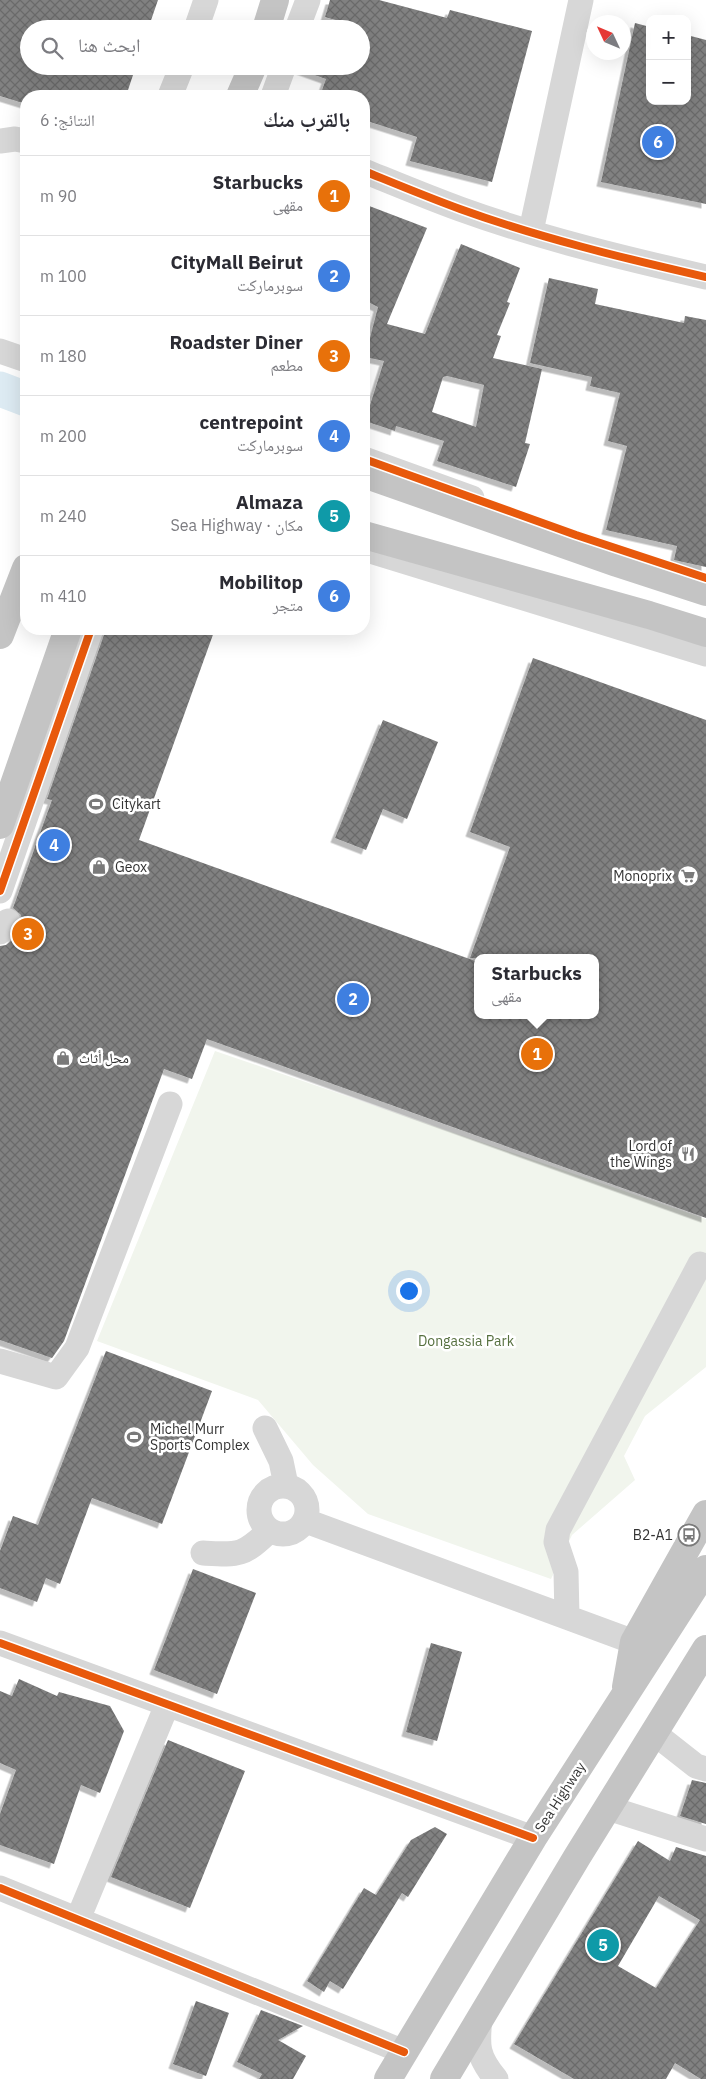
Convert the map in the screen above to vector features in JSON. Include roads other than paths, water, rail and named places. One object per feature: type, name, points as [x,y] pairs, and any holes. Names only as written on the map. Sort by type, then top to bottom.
[{"type":"highway","points":[[269,20],[275,0]]},
{"type":"highway","points":[[243,90],[249,75]]},
{"type":"highway","points":[[370,476],[617,563],[706,592]]},
{"type":"highway","points":[[370,537],[649,615],[706,633]]},
{"type":"highway","points":[[0,635],[20,583]]},
{"type":"highway","points":[[0,824],[66,635]]},
{"type":"highway","points":[[623,1700],[634,1642],[706,1514]]},
{"type":"highway","name":"Sea Highway","points":[[388,2079],[533,1838],[706,1569]]},
{"type":"highway","points":[[444,2079],[706,1649]]},
{"type":"street","points":[[199,20],[206,0]]},
{"type":"street","points":[[300,20],[308,0]]},
{"type":"street","points":[[531,232],[581,0]]},
{"type":"street","points":[[172,90],[178,75]]},
{"type":"street","points":[[275,90],[281,75]]},
{"type":"street","points":[[0,141],[20,140]]},
{"type":"street","points":[[370,173],[461,209],[531,232],[706,277]]},
{"type":"street","points":[[0,351],[20,358]]},
{"type":"street","points":[[370,461],[576,535],[706,578]]},
{"type":"street","points":[[370,551],[706,654]]},
{"type":"street","points":[[0,891],[89,635]]},
{"type":"street","points":[[0,1361],[56,1376],[77,1348],[170,1104]]},
{"type":"street","points":[[567,1617],[566,1572],[556,1542],[558,1530],[700,1264]]},
{"type":"street","points":[[265,1428],[281,1461],[286,1485]]},
{"type":"street","points":[[286,1485],[300,1492],[304,1498],[308,1506],[306,1521],[301,1528],[286,1535],[269,1531],[259,1517],[260,1500],[271,1488],[286,1485]]},
{"type":"street","points":[[306,1521],[634,1642]]},
{"type":"street","points":[[204,1553],[233,1555],[252,1548],[269,1531]]},
{"type":"street","points":[[0,1643],[533,1838]]},
{"type":"street","points":[[78,1919],[167,1705]]},
{"type":"street","points":[[654,1734],[696,1766],[706,1769]]},
{"type":"street","points":[[608,1808],[706,1839]]},
{"type":"street","points":[[0,1888],[404,2052]]},
{"type":"street","points":[[480,2018],[479,2049],[487,2068],[496,2079]]},
{"type":"waterway","points":[[0,389],[20,397]]},
{"type":"place","name":"Mobilitop","points":[[658,142]]},
{"type":"place","name":"Citykart","points":[[96,804]]},
{"type":"place","name":"centrepoint","points":[[54,845]]},
{"type":"place","name":"Geox","points":[[99,867]]},
{"type":"place","name":"Monoprix","points":[[688,876]]},
{"type":"place","name":"Roadster Diner","points":[[28,934]]},
{"type":"place","name":"CityMall Beirut","points":[[353,999]]},
{"type":"place","name":"Starbucks","points":[[537,1054]]},
{"type":"place","name":"محل أثاث","points":[[63,1058]]},
{"type":"place","name":"Lord of the Wings","points":[[688,1154]]},
{"type":"place","name":"Michel Murr Sports Complex","points":[[134,1437]]},
{"type":"place","name":"B2-A1","points":[[689,1535]]},
{"type":"place","name":"Almaza","points":[[603,1945]]},
{"type":"park label","name":"Dongassia Park","points":[[466,1341]]}]
